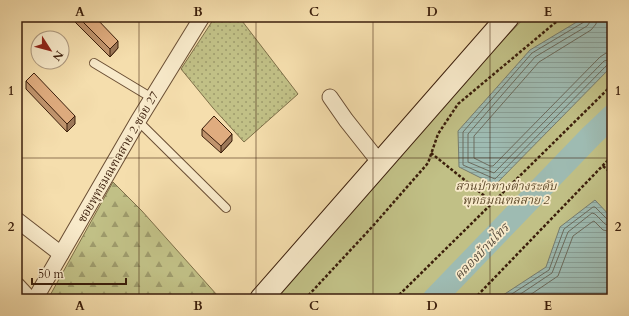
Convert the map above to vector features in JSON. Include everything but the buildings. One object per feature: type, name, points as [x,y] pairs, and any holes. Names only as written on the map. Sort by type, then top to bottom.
[{"type":"main road","points":[[261,299],[508,17]]},
{"type":"street","name":"ซอยพุทธมณฑลสาย 2 ซอย 27","points":[[35,299],[138,121],[202,17]]},
{"type":"street","points":[[330,97],[380,163]]},
{"type":"street","points":[[17,220],[61,254]]},
{"type":"street","points":[[17,285],[30,299]]},
{"type":"lane","points":[[94,63],[152,98]]},
{"type":"lane","points":[[138,121],[226,208]]},
{"type":"path","points":[[305,299],[372,227],[428,163],[438,134],[458,104],[562,17]]},
{"type":"path","points":[[390,299],[400,294],[612,85]]},
{"type":"path","points":[[431,153],[492,202]]},
{"type":"path","points":[[474,299],[612,156]]},
{"type":"path","points":[[603,166],[612,174]]},
{"type":"green space","points":[[215,17],[239,17],[298,94],[244,142],[213,108],[181,69]]},
{"type":"green space","name":"สวนป่าทางต่างระดับ พุทธมณฑลสาย 2","points":[[525,17],[612,17],[612,299],[271,299],[453,93]]},
{"type":"green space","points":[[113,182],[142,211],[217,295],[213,299],[48,299]]},
{"type":"water","points":[[585,17],[612,17],[612,66],[495,185],[459,167],[458,131],[530,50]]},
{"type":"water","points":[[595,200],[612,218],[612,299],[497,299],[546,267],[560,227]]},
{"type":"waterway","name":"คลองบ้านไทร","points":[[434,299],[612,116]]}]
